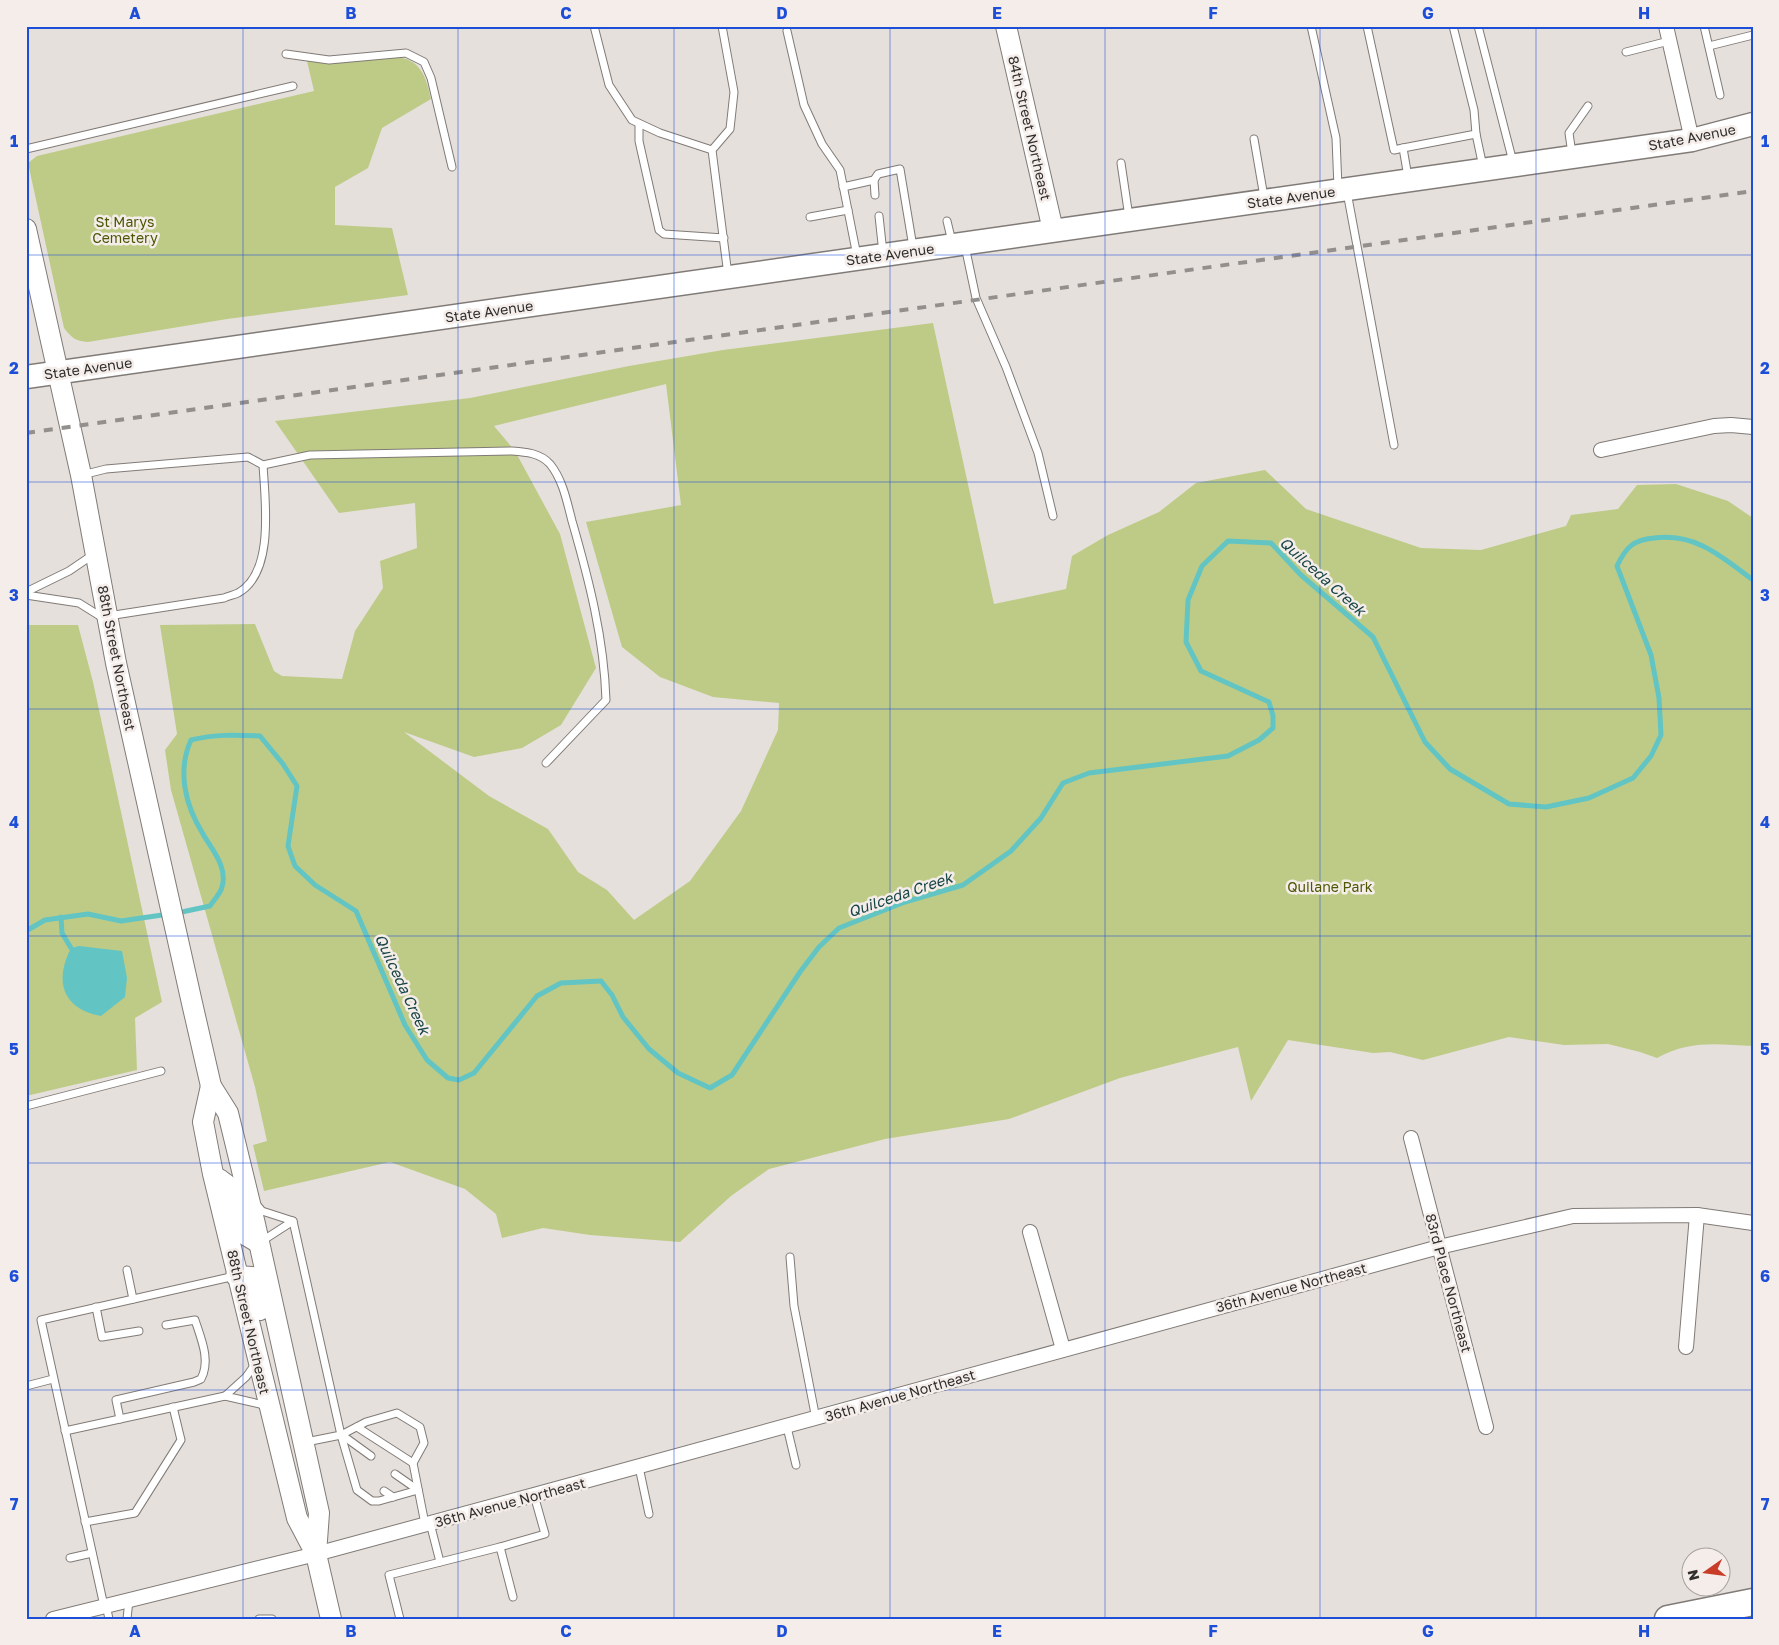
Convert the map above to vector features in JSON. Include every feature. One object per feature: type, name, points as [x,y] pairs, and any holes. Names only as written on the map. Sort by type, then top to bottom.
[{"type":"highway","points":[[1668,1619],[1753,1602]]},
{"type":"highway","points":[[1702,1619],[1753,1606]]},
{"type":"main road","name":"84th Street Northeast","points":[[1006,26],[1053,230]]},
{"type":"main road","name":"State Avenue","points":[[26,377],[1692,140],[1753,124]]},
{"type":"main road","name":"88th Street Northeast","points":[[26,229],[81,475],[116,663],[211,1086],[228,1113],[304,1443],[319,1513],[316,1554]]},
{"type":"main road","name":"88th Street Northeast","points":[[211,1086],[203,1122],[213,1174],[236,1276],[297,1518],[316,1554],[331,1619]]},
{"type":"main road","points":[[213,1174],[231,1188],[242,1233],[259,1243]]},
{"type":"main road","points":[[236,1276],[252,1276],[272,1351],[285,1362]]},
{"type":"street","points":[[1666,26],[1692,140]]},
{"type":"street","points":[[1601,450],[1714,426],[1731,424],[1753,427]]},
{"type":"street","name":"83rd Place Northeast","points":[[1411,1138],[1486,1427]]},
{"type":"street","points":[[1686,1348],[1697,1215]]},
{"type":"street","name":"36th Avenue Northeast","points":[[53,1619],[106,1610],[129,1600],[428,1524],[1439,1247],[1573,1216],[1697,1215],[1753,1224]]},
{"type":"street","points":[[1030,1232],[1063,1349]]},
{"type":"lane","points":[[594,26],[609,85],[632,120],[712,150]]},
{"type":"lane","points":[[722,26],[734,92],[730,129],[712,150],[728,277]]},
{"type":"lane","points":[[1311,26],[1336,138],[1342,189],[1394,445]]},
{"type":"lane","points":[[1367,26],[1394,150],[1476,134]]},
{"type":"lane","points":[[1453,26],[1474,110],[1476,134],[1484,169]]},
{"type":"lane","points":[[1478,26],[1514,165]]},
{"type":"lane","points":[[1704,26],[1720,95]]},
{"type":"lane","points":[[787,31],[804,105],[822,144],[840,170],[857,259]]},
{"type":"lane","points":[[1708,46],[1753,35]]},
{"type":"lane","points":[[1626,52],[1669,41]]},
{"type":"lane","points":[[286,54],[329,60],[406,53],[424,62],[431,78],[452,167]]},
{"type":"lane","points":[[26,149],[294,86]]},
{"type":"lane","points":[[1572,157],[1569,133],[1588,106]]},
{"type":"lane","points":[[639,124],[640,141],[659,230],[664,234],[724,238]]},
{"type":"lane","points":[[1254,139],[1264,200]]},
{"type":"lane","points":[[1403,148],[1408,180]]},
{"type":"lane","points":[[1121,163],[1130,220]]},
{"type":"lane","points":[[875,195],[874,180],[878,174],[900,169],[914,250]]},
{"type":"lane","points":[[843,187],[874,180]]},
{"type":"lane","points":[[810,217],[848,210]]},
{"type":"lane","points":[[879,216],[883,255]]},
{"type":"lane","points":[[948,221],[959,244],[976,298],[1006,367],[1035,445],[1053,516]]},
{"type":"lane","points":[[81,475],[106,468],[248,456],[263,465],[310,455],[512,451],[533,453],[550,464],[561,482],[590,584],[605,664],[606,700],[546,763]]},
{"type":"lane","points":[[26,594],[69,600],[84,605],[108,620],[224,598],[239,593],[257,573],[263,553],[266,523],[263,465]]},
{"type":"lane","points":[[26,594],[69,571],[96,552]]},
{"type":"lane","points":[[26,1106],[161,1071]]},
{"type":"lane","points":[[247,1192],[262,1211],[292,1221]]},
{"type":"lane","points":[[259,1243],[292,1221]]},
{"type":"lane","points":[[292,1221],[342,1435],[357,1490],[372,1500],[379,1501],[418,1490]]},
{"type":"lane","points":[[790,1257],[794,1306],[816,1419]]},
{"type":"lane","points":[[127,1270],[133,1299]]},
{"type":"lane","points":[[106,1610],[41,1320],[236,1276]]},
{"type":"lane","points":[[96,1307],[102,1338],[140,1331]]},
{"type":"lane","points":[[120,1419],[116,1400],[194,1382],[201,1379],[203,1375],[206,1359],[195,1320],[166,1325]]},
{"type":"lane","points":[[225,1396],[246,1377],[257,1360]]},
{"type":"lane","points":[[26,1386],[53,1380]]},
{"type":"lane","points":[[65,1431],[225,1396],[270,1406]]},
{"type":"lane","points":[[85,1522],[135,1513],[181,1440],[173,1407]]},
{"type":"lane","points":[[304,1443],[342,1435],[357,1427],[397,1413],[420,1427],[424,1443],[412,1463],[418,1490],[440,1562]]},
{"type":"lane","points":[[787,1426],[796,1465]]},
{"type":"lane","points":[[357,1427],[412,1463]]},
{"type":"lane","points":[[342,1435],[371,1456]]},
{"type":"lane","points":[[351,1467],[360,1474]]},
{"type":"lane","points":[[639,1467],[649,1514]]},
{"type":"lane","points":[[395,1474],[418,1490]]},
{"type":"lane","points":[[384,1491],[393,1497]]},
{"type":"lane","points":[[400,1619],[389,1575],[545,1534],[534,1495]]},
{"type":"lane","points":[[500,1546],[512,1597]]},
{"type":"lane","points":[[70,1558],[92,1553]]},
{"type":"lane","points":[[127,1619],[129,1600]]},
{"type":"lane","points":[[259,1619],[272,1619]]},
{"type":"green space","name":"St Marys Cemetery","points":[[394,57],[410,61],[421,70],[431,99],[382,128],[368,168],[335,187],[335,225],[392,228],[408,295],[227,319],[88,342],[77,340],[64,328],[28,163],[37,156],[314,91],[307,61],[361,61]]},
{"type":"green space","name":"Quilane Park","points":[[933,323],[994,604],[1066,589],[1072,556],[1108,535],[1159,512],[1196,483],[1265,470],[1306,509],[1421,548],[1481,550],[1566,526],[1571,515],[1618,509],[1637,485],[1676,484],[1728,501],[1753,518],[1753,1046],[1704,1044],[1680,1048],[1657,1058],[1608,1044],[1564,1045],[1509,1037],[1423,1060],[1390,1052],[1373,1053],[1288,1040],[1251,1101],[1238,1047],[1120,1078],[1009,1119],[885,1139],[769,1169],[731,1196],[680,1242],[590,1235],[543,1228],[502,1238],[496,1214],[465,1189],[390,1162],[264,1191],[253,1145],[267,1141],[255,1087],[171,790],[165,750],[177,734],[160,625],[255,624],[274,671],[282,676],[342,679],[355,631],[383,588],[380,561],[417,548],[415,503],[339,513],[275,421],[470,398],[629,366],[723,350]],"holes":[[[666,384],[681,505],[586,522],[622,647],[660,677],[713,697],[779,703],[778,730],[741,811],[690,881],[634,920],[607,890],[578,872],[548,829],[489,796],[404,732],[474,757],[522,748],[561,725],[596,668],[560,534],[515,451],[494,426]]]},
{"type":"green space","points":[[26,625],[78,625],[93,682],[162,1002],[135,1018],[137,1070],[26,1096]]},
{"type":"water","points":[[79,946],[122,951],[127,978],[125,997],[101,1016],[77,1007],[65,992],[63,972],[66,960],[71,948]]},
{"type":"waterway","name":"Quilceda Creek","points":[[177,913],[210,906],[220,892],[223,880],[221,866],[197,823],[185,788],[184,764],[191,740],[234,735],[260,736],[283,764],[297,786],[288,846],[295,866],[315,885],[356,911],[405,1025],[427,1060],[448,1078],[459,1080],[474,1073],[537,996],[561,983],[601,981],[612,995],[623,1017],[649,1049],[678,1073],[710,1088],[732,1075],[800,972],[819,947],[839,928],[905,902],[963,885],[1011,851],[1041,818],[1063,783],[1089,773],[1228,756],[1259,740],[1273,728],[1273,716],[1269,702],[1201,671],[1186,642],[1188,600],[1202,566],[1228,541],[1271,543],[1301,575],[1373,637],[1425,742],[1450,769],[1509,804],[1546,807],[1589,798],[1633,778],[1651,756],[1661,735],[1659,698],[1651,655],[1617,566],[1627,549],[1635,543],[1647,539],[1669,537],[1683,539],[1707,548],[1719,555],[1753,580]]},
{"type":"waterway","name":"Quilceda Creek","points":[[26,931],[45,920],[88,914],[121,921],[169,914]]},
{"type":"waterway","points":[[61,917],[62,933],[71,948]]},
{"type":"railway","points":[[26,433],[1753,191]]}]
